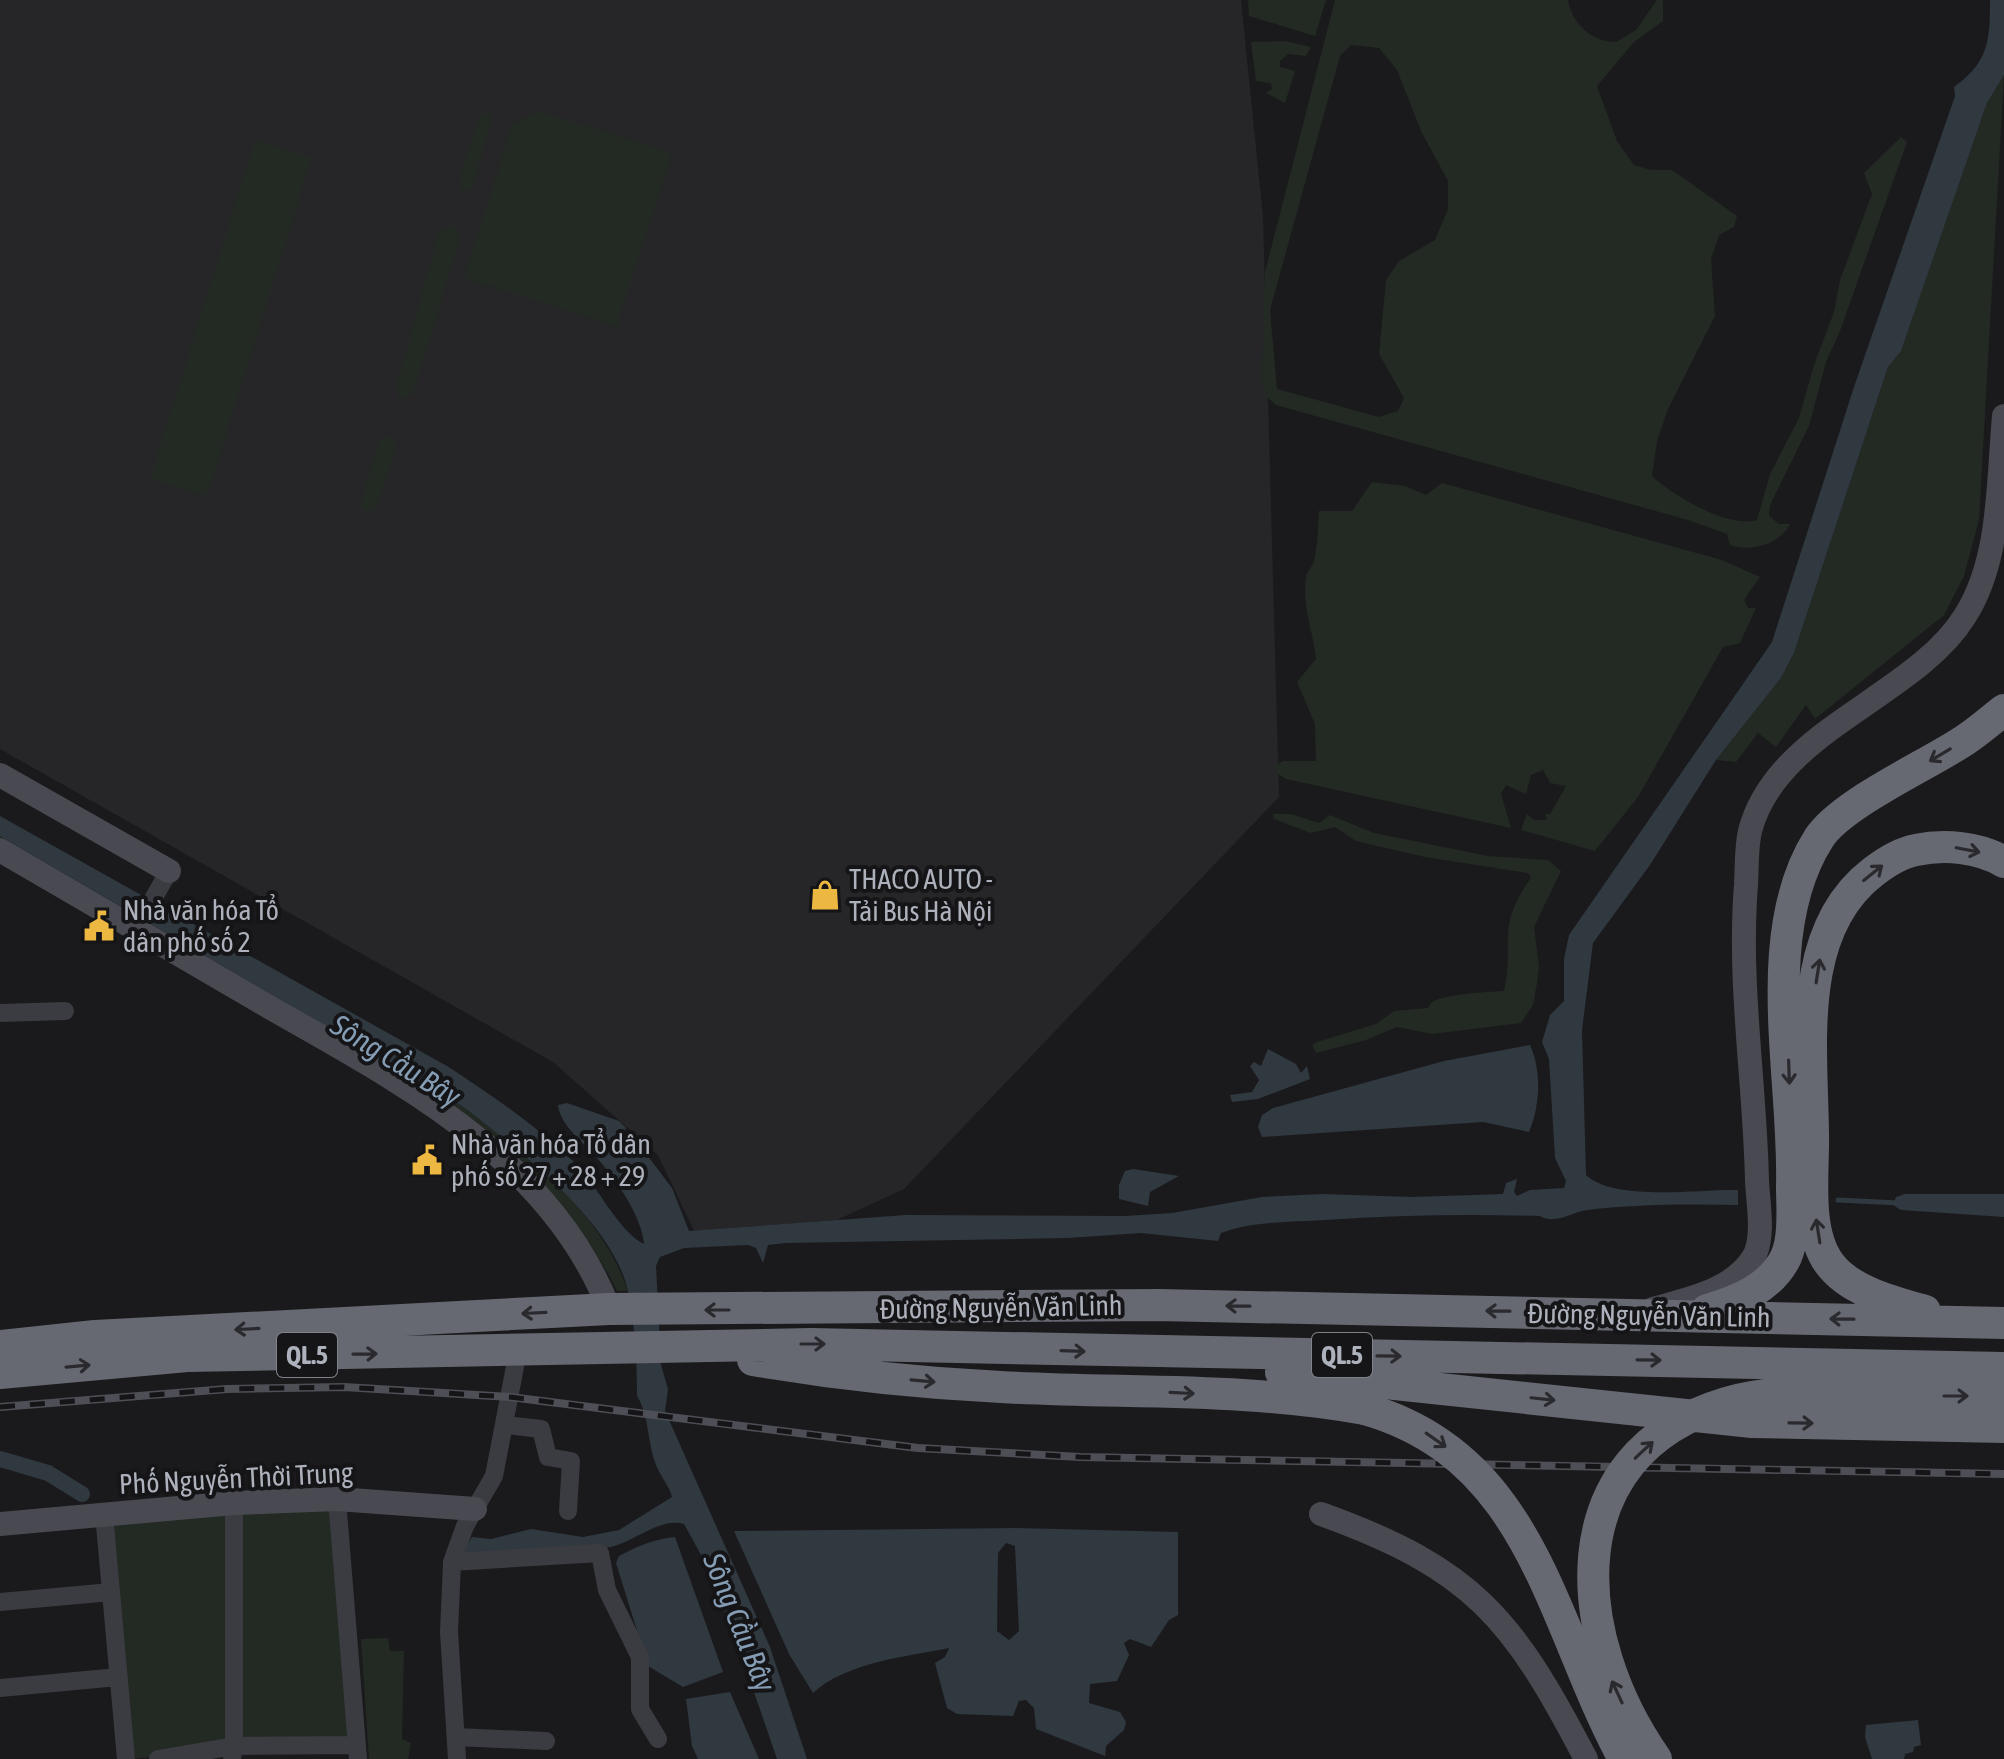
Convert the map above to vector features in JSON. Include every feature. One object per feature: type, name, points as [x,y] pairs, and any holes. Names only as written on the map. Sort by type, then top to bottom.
[{"type":"highway","points":[[1689,1315],[1741,1298],[1762,1286],[1778,1271],[1787,1255],[1791,1237],[1793,1172],[1785,932],[1797,883],[1821,836],[1855,807],[1967,739],[2004,710]]},
{"type":"highway","points":[[1970,1322],[1896,1303],[1840,1276],[1821,1250],[1816,1224],[1812,1026],[1823,944],[1841,906],[1866,877],[1909,851],[1931,847],[1985,854],[2004,862]]},
{"type":"highway","name":"Đường Nguyễn Văn Linh","points":[[0,1346],[95,1336],[611,1309],[1159,1305],[2004,1323]]},
{"type":"highway","name":"Đường Nguyễn Văn Linh","points":[[0,1373],[187,1356],[811,1344],[2004,1368]]},
{"type":"highway","points":[[679,1347],[840,1374],[1001,1387],[1264,1397],[1365,1409],[1416,1427],[1440,1442],[1480,1477],[1506,1508],[1546,1580],[1586,1684],[1624,1759]]},
{"type":"highway","points":[[1132,1352],[1369,1384],[1506,1395],[1752,1422],[2004,1427]]},
{"type":"highway","points":[[1656,1759],[1611,1678],[1592,1605],[1594,1544],[1608,1498],[1624,1473],[1667,1432],[1728,1403],[1808,1393],[2004,1396]]},
{"type":"main road","points":[[1633,1314],[1703,1294],[1743,1272],[1755,1255],[1759,1236],[1757,1174],[1744,922],[1750,832],[1773,786],[1811,743],[1904,675],[1952,634],[1964,618],[1983,575],[1993,533],[2004,416]]},
{"type":"main road","points":[[0,775],[163,881]]},
{"type":"main road","points":[[0,850],[409,1089],[478,1138],[515,1171],[565,1228],[611,1309]]},
{"type":"main road","points":[[1757,1174],[1793,1172]]},
{"type":"main road","name":"Phố Nguyễn Thời Trung","points":[[0,1524],[234,1503],[337,1499],[475,1509]]},
{"type":"main road","points":[[1321,1514],[1410,1550],[1485,1604],[1536,1665],[1586,1759]]},
{"type":"street","points":[[136,929],[163,881]]},
{"type":"street","points":[[0,1013],[65,1011]]},
{"type":"street","points":[[457,1759],[449,1632],[452,1562],[475,1509],[494,1476],[518,1351]]},
{"type":"street","points":[[506,1425],[541,1429],[548,1457],[561,1456],[571,1461],[568,1511]]},
{"type":"street","points":[[160,1759],[233,1752],[358,1752],[337,1499]]},
{"type":"street","points":[[233,1752],[234,1503]]},
{"type":"street","points":[[104,1514],[126,1759]]},
{"type":"street","points":[[452,1562],[600,1553],[607,1590],[640,1657],[640,1709],[658,1739]]},
{"type":"street","points":[[0,1602],[111,1592]]},
{"type":"street","points":[[0,1688],[118,1677]]},
{"type":"street","points":[[456,1737],[546,1741]]},
{"type":"shaded area","points":[[0,0],[1241,0],[1263,217],[1279,797],[904,1189],[837,1220],[694,1231],[658,1155],[553,1062],[0,749]]},
{"type":"shaded area","points":[[1248,0],[1326,0],[1315,36],[1249,16]]},
{"type":"shaded area","points":[[1335,0],[1568,0],[1574,17],[1584,30],[1599,39],[1616,42],[1636,30],[1657,0],[1663,0],[1663,21],[1634,42],[1597,86],[1617,141],[1634,165],[1651,170],[1672,170],[1737,216],[1734,227],[1719,235],[1711,259],[1715,316],[1668,409],[1657,441],[1652,476],[1687,501],[1717,515],[1732,520],[1757,520],[1770,474],[1799,418],[1834,312],[1840,280],[1872,194],[1864,173],[1901,137],[1907,142],[1840,331],[1826,362],[1809,426],[1770,505],[1769,516],[1779,524],[1790,524],[1772,542],[1756,547],[1730,545],[1727,534],[1688,520],[1276,405],[1267,397],[1262,380],[1265,272]],"holes":[[[1351,45],[1379,48],[1397,70],[1421,131],[1448,181],[1448,209],[1435,240],[1399,261],[1386,280],[1379,354],[1404,398],[1398,411],[1379,417],[1277,389],[1270,310],[1340,56]]]},
{"type":"shaded area","points":[[1285,41],[1311,47],[1306,56],[1288,54],[1280,61],[1280,67],[1295,71],[1285,103],[1266,93],[1272,89],[1271,83],[1256,81],[1251,42]]},
{"type":"shaded area","points":[[2004,75],[1979,520],[1964,576],[1944,615],[1815,719],[1806,705],[1776,747],[1758,733],[1736,762],[1716,760],[1781,678],[1794,653],[1888,367],[1901,350],[1987,103]]},
{"type":"shaded area","points":[[539,111],[672,153],[617,326],[464,278],[512,125]]},
{"type":"shaded area","points":[[483,113],[491,114],[492,119],[472,188],[464,192],[459,181],[479,117]]},
{"type":"shaded area","points":[[255,140],[312,157],[207,496],[150,479]]},
{"type":"shaded area","points":[[452,224],[460,238],[414,391],[405,399],[399,397],[396,389],[439,231]]},
{"type":"shaded area","points":[[392,437],[397,447],[376,508],[368,514],[360,506],[380,439]]},
{"type":"shaded area","points":[[1372,482],[1405,486],[1426,495],[1442,483],[1722,560],[1760,577],[1744,600],[1748,608],[1756,608],[1740,643],[1723,647],[1638,797],[1595,851],[1521,830],[1527,814],[1534,820],[1547,820],[1545,814],[1550,814],[1566,786],[1550,783],[1543,770],[1531,775],[1526,794],[1506,785],[1501,794],[1511,828],[1286,779],[1277,773],[1276,765],[1283,761],[1316,761],[1315,724],[1297,682],[1316,659],[1305,589],[1306,576],[1315,555],[1319,511],[1352,511]]},
{"type":"shaded area","points":[[1273,814],[1291,814],[1319,823],[1330,815],[1374,833],[1488,856],[1548,860],[1561,871],[1534,927],[1539,967],[1537,983],[1533,1005],[1521,1023],[1432,1034],[1397,1027],[1366,1040],[1316,1053],[1312,1045],[1317,1042],[1376,1024],[1394,1011],[1428,1008],[1432,1002],[1456,995],[1504,991],[1513,910],[1531,878],[1528,873],[1425,857],[1356,841],[1335,827],[1311,833],[1274,819]]},
{"type":"shaded area","points":[[0,836],[462,1106],[536,1165],[580,1210],[616,1262],[628,1291],[617,1291],[581,1232],[536,1180],[0,846]]},
{"type":"shaded area","points":[[337,1499],[357,1745],[126,1759],[104,1514]]},
{"type":"shaded area","points":[[388,1638],[390,1651],[404,1651],[402,1739],[411,1743],[408,1759],[369,1759],[361,1639]]},
{"type":"water","name":"Sông Cầu Bây","points":[[1990,0],[2004,0],[2004,75],[1987,103],[1901,351],[1888,367],[1794,653],[1781,678],[1716,760],[1650,865],[1593,943],[1582,1030],[1586,1175],[1616,1189],[1636,1191],[1738,1190],[1738,1205],[1625,1207],[1587,1210],[1552,1219],[1540,1216],[1432,1215],[1272,1223],[1221,1233],[1218,1241],[1141,1233],[1068,1238],[785,1243],[768,1245],[763,1263],[756,1248],[748,1245],[684,1248],[660,1257],[656,1266],[661,1365],[668,1389],[665,1411],[770,1647],[807,1759],[777,1759],[706,1564],[684,1524],[668,1523],[620,1544],[586,1551],[520,1554],[463,1552],[472,1537],[491,1539],[531,1529],[583,1537],[619,1530],[672,1497],[655,1462],[644,1411],[637,1396],[635,1344],[628,1291],[619,1265],[603,1239],[560,1188],[509,1142],[462,1106],[0,836],[0,816],[464,1077],[561,1150],[584,1173],[625,1229],[644,1244],[635,1213],[623,1192],[564,1121],[558,1105],[567,1103],[619,1121],[626,1128],[617,1143],[621,1145],[636,1139],[644,1143],[644,1151],[672,1188],[689,1231],[906,1215],[1125,1216],[1172,1213],[1262,1197],[1323,1194],[1412,1197],[1503,1194],[1506,1183],[1517,1179],[1514,1192],[1517,1196],[1530,1190],[1564,1188],[1566,1181],[1555,1158],[1549,1059],[1542,1042],[1550,1015],[1564,1001],[1564,959],[1569,935],[1772,642],[1854,387],[1955,96],[1954,87],[1966,78],[1985,49]]},
{"type":"water","points":[[1530,1045],[1538,1088],[1529,1132],[1483,1122],[1262,1137],[1258,1127],[1262,1115],[1273,1108],[1444,1061]]},
{"type":"water","points":[[1268,1049],[1296,1064],[1301,1073],[1307,1066],[1310,1079],[1258,1099],[1232,1102],[1230,1095],[1252,1092],[1259,1080],[1250,1066],[1254,1062],[1261,1066]]},
{"type":"water","points":[[1133,1169],[1179,1176],[1150,1192],[1148,1206],[1119,1199],[1119,1185],[1125,1171]]},
{"type":"water","points":[[1905,1194],[2004,1194],[2004,1217],[1901,1210],[1893,1205],[1896,1197]]},
{"type":"water","points":[[1017,1528],[1178,1532],[1178,1615],[1169,1620],[1151,1647],[1130,1639],[1124,1643],[1129,1655],[1117,1681],[1090,1684],[1089,1703],[1120,1712],[1126,1722],[1124,1730],[1106,1746],[1105,1756],[1036,1729],[1034,1708],[1026,1700],[1019,1701],[1013,1716],[957,1714],[947,1708],[935,1663],[945,1657],[949,1648],[859,1668],[842,1674],[813,1693],[789,1654],[734,1531]],"holes":[[[1006,1543],[1015,1546],[1019,1631],[1009,1640],[997,1631],[998,1553]]]},
{"type":"water","points":[[675,1537],[723,1672],[683,1687],[648,1666],[616,1563],[619,1556],[640,1546]]},
{"type":"water","points":[[730,1692],[759,1759],[698,1759],[692,1746],[686,1699]]},
{"type":"water","points":[[1918,1720],[1921,1745],[1914,1747],[1913,1752],[1905,1754],[1904,1759],[1872,1759],[1865,1737],[1866,1725]]},
{"type":"waterway","points":[[1838,1200],[1899,1203]]},
{"type":"waterway","points":[[0,1459],[48,1473],[82,1494]]},
{"type":"railway","points":[[0,1407],[227,1389],[344,1387],[510,1397],[918,1448],[1080,1457],[2004,1474]]},
{"type":"place","name":"THACO AUTO - Tải Bus Hà Nội","points":[[825,895]]},
{"type":"place","name":"Nhà văn hóa Tổ dân phố số 2","points":[[99,926]]},
{"type":"place","name":"Nhà văn hóa Tổ dân phố số 27 + 28 + 29","points":[[427,1160]]}]
